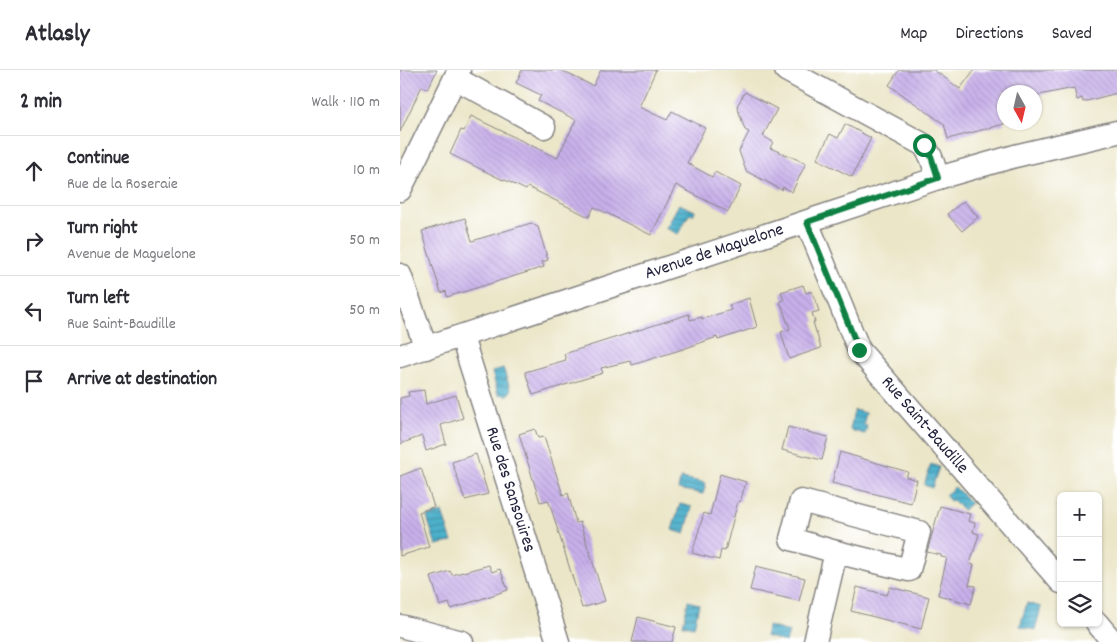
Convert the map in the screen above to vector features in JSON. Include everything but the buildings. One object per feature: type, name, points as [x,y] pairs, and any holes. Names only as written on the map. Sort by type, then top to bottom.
[{"type":"street","points":[[786,70],[924,145],[931,156],[938,178]]},
{"type":"street","points":[[400,190],[457,74],[544,127]]},
{"type":"street","name":"Avenue de Maguelone","points":[[400,356],[938,178],[1015,156],[1117,134]]},
{"type":"street","name":"Rue Saint-Baudille","points":[[807,222],[859,350],[1057,577]]},
{"type":"street","points":[[400,275],[405,309],[426,348]]},
{"type":"street","name":"Rue des Sansouires","points":[[462,337],[558,642]]},
{"type":"street","points":[[801,501],[919,532],[909,570],[836,552],[791,539],[801,501]]},
{"type":"street","points":[[815,642],[836,552]]},
{"type":"street","points":[[400,626],[462,642]]},
{"type":"street","points":[[1100,627],[1113,642]]},
{"type":"water","points":[[679,204],[695,211],[693,215],[690,213],[678,234],[666,228]]},
{"type":"water","points":[[503,368],[511,391],[507,395],[498,394],[492,372]]},
{"type":"water","points":[[854,410],[866,413],[863,425],[867,426],[865,434],[850,430]]},
{"type":"water","points":[[931,464],[939,467],[932,488],[924,485]]},
{"type":"water","points":[[681,478],[706,483],[703,494],[678,489]]},
{"type":"water","points":[[955,487],[971,503],[963,510],[945,495]]},
{"type":"water","points":[[680,504],[692,507],[685,534],[672,530]]},
{"type":"water","points":[[442,512],[452,542],[436,545],[427,517]]},
{"type":"water","points":[[688,601],[699,604],[694,627],[683,625]]},
{"type":"water","points":[[1027,603],[1041,607],[1035,630],[1020,626]]},
{"type":"water","points":[[768,626],[789,632],[786,642],[765,636]]},
{"type":"route","points":[[859,350],[807,222],[938,178],[931,156],[924,145]]}]
